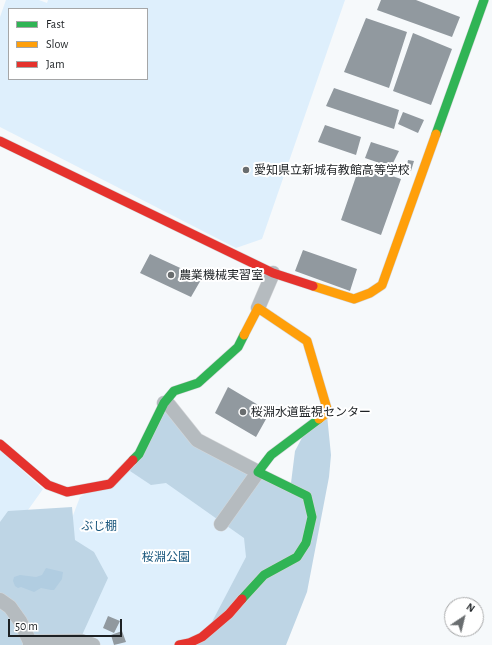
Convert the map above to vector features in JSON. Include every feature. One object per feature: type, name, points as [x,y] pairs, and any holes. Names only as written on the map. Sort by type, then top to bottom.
[{"type":"street","points":[[0,141],[273,273],[354,299],[370,293],[382,284],[484,0]]},
{"type":"street","points":[[0,444],[48,485],[67,492],[110,484],[139,454],[164,402],[174,392],[198,383],[238,347],[258,308],[273,273]]},
{"type":"street","points":[[221,524],[271,455],[328,412],[307,341],[258,308]]},
{"type":"street","points":[[164,402],[169,405],[197,440],[307,496],[312,517],[306,543],[297,557],[264,575],[229,614],[202,636],[189,643],[179,645]]},
{"type":"street","points":[[0,600],[10,607],[20,621],[30,643],[81,641],[93,645]]},
{"type":"green space","points":[[6,0],[39,0],[47,3],[48,0],[345,0],[262,239],[236,248],[0,127],[0,17]]},
{"type":"green space","name":"桜淵公園","points":[[188,439],[312,501],[193,645],[0,645],[0,450],[43,489],[13,531],[64,539],[80,497],[141,457]]},
{"type":"shaded area","points":[[164,408],[188,439],[291,483],[295,451],[305,432],[327,415],[331,455],[329,477],[307,592],[286,645],[193,645],[202,641],[246,557],[244,538],[166,483],[151,485],[130,471]]},
{"type":"shaded area","points":[[72,507],[75,540],[94,552],[108,578],[78,644],[80,645],[0,645],[0,522],[8,511]]},
{"type":"shaded area","points":[[46,568],[63,572],[62,579],[54,590],[41,588],[34,592],[15,586],[13,581],[14,577],[20,575],[36,577],[42,575]]},
{"type":"building","points":[[381,0],[416,0],[460,17],[452,37],[377,10]]},
{"type":"building","points":[[366,18],[407,32],[389,88],[344,72]]},
{"type":"building","points":[[413,33],[452,49],[431,105],[393,91]]},
{"type":"building","points":[[334,88],[399,110],[394,129],[326,106]]},
{"type":"building","points":[[403,112],[424,120],[418,133],[398,124]]},
{"type":"building","points":[[325,125],[361,137],[356,155],[318,142]]},
{"type":"building","points":[[371,142],[399,151],[391,167],[365,158]]},
{"type":"building","points":[[408,160],[414,161],[411,171],[406,169]]},
{"type":"building","points":[[360,165],[401,179],[381,235],[341,220]]},
{"type":"building","points":[[303,250],[357,269],[350,291],[295,271]]},
{"type":"building","name":"農業機械実習室","points":[[150,254],[202,278],[191,297],[140,273]]},
{"type":"building","name":"桜淵水道監視センター","points":[[228,387],[270,412],[256,437],[215,413]]},
{"type":"building","points":[[108,616],[120,621],[114,633],[103,628]]},
{"type":"building","points":[[122,631],[126,642],[114,645],[111,635]]},
{"type":"traffic: fast","points":[[436,134],[484,0]]},
{"type":"traffic: fast","points":[[133,460],[139,454],[164,403],[174,391],[198,383],[238,347],[244,335]]},
{"type":"traffic: fast","points":[[242,599],[264,575],[297,557],[306,543],[312,517],[307,496],[258,472],[271,455],[319,419]]},
{"type":"traffic: slow","points":[[313,286],[354,299],[370,293],[382,285],[436,134]]},
{"type":"traffic: slow","points":[[244,335],[258,308],[307,341],[328,412],[319,419]]},
{"type":"traffic: jam","points":[[0,141],[273,273],[313,286]]},
{"type":"traffic: jam","points":[[0,444],[48,485],[67,492],[110,484],[133,460]]},
{"type":"traffic: jam","points":[[179,645],[189,643],[202,637],[229,614],[242,599]]},
{"type":"place","name":"愛知県立新城有教館高等学校","points":[[246,170]]},
{"type":"place","name":"農業機械実習室","points":[[171,275]]},
{"type":"place","name":"桜淵水道監視センター","points":[[243,412]]},
{"type":"park label","name":"ぶじ棚","points":[[99,526]]}]
